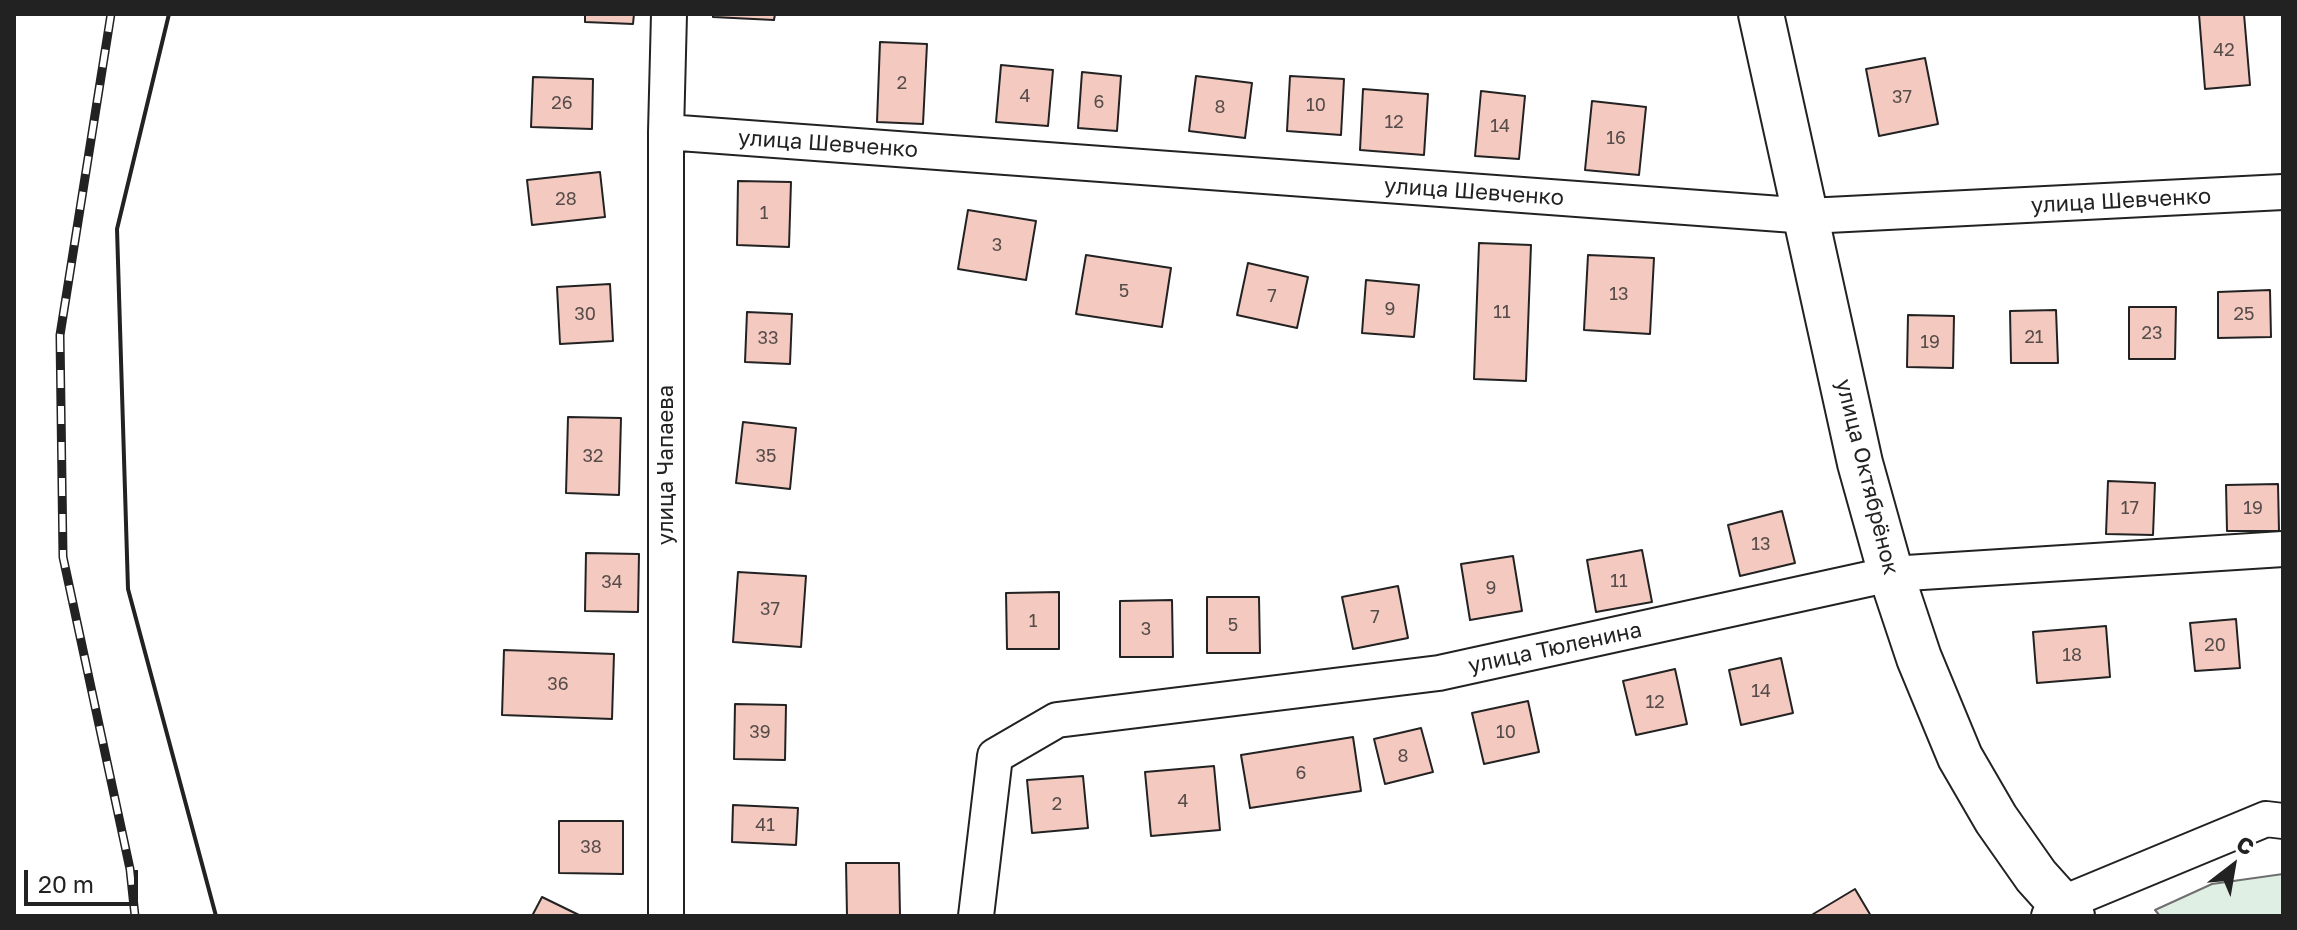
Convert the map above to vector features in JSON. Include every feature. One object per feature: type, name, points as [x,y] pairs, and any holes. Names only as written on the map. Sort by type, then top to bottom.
[{"type":"street","name":"улица Чапаева","points":[[666,916],[666,132],[669,14]]},
{"type":"street","name":"улица Октябрёнок","points":[[1761,14],[1808,216],[1860,463],[1891,574],[1919,658],[1960,757],[1996,819],[2061,912],[2266,819],[2283,821]]},
{"type":"street","name":"улица Шевченко","points":[[666,132],[1808,216],[2283,192]]},
{"type":"street","name":"улица Тюленина","points":[[976,916],[995,756],[1057,720],[1439,673],[1891,574],[2283,549]]},
{"type":"green space","points":[[2283,874],[2283,916],[2160,916],[2155,910],[2212,884]]},
{"type":"building","points":[[585,14],[634,14],[633,24],[585,22]]},
{"type":"building","points":[[713,14],[775,14],[774,20],[713,17]]},
{"type":"building","points":[[2199,14],[2244,14],[2250,85],[2205,89]]},
{"type":"building","points":[[880,42],[927,44],[923,124],[877,122]]},
{"type":"building","points":[[1925,58],[1938,124],[1879,136],[1866,69]]},
{"type":"building","points":[[1001,65],[1053,70],[1048,126],[996,122]]},
{"type":"building","points":[[1082,72],[1121,76],[1117,131],[1078,128]]},
{"type":"building","points":[[1196,76],[1252,83],[1245,138],[1189,131]]},
{"type":"building","points":[[1290,76],[1344,79],[1341,135],[1287,131]]},
{"type":"building","points":[[533,77],[593,79],[592,129],[531,127]]},
{"type":"building","points":[[1363,89],[1428,94],[1424,155],[1360,150]]},
{"type":"building","points":[[1481,91],[1525,96],[1519,159],[1475,156]]},
{"type":"building","points":[[1592,101],[1646,107],[1639,175],[1585,170]]},
{"type":"building","points":[[600,172],[605,217],[532,225],[527,180]]},
{"type":"building","points":[[738,181],[791,182],[789,247],[737,245]]},
{"type":"building","points":[[968,210],[1036,221],[1026,280],[958,269]]},
{"type":"building","points":[[1479,243],[1531,245],[1526,381],[1474,379]]},
{"type":"building","points":[[1086,255],[1171,268],[1162,327],[1076,314]]},
{"type":"building","points":[[1588,255],[1654,258],[1650,334],[1584,330]]},
{"type":"building","points":[[1248,263],[1308,277],[1297,328],[1237,315]]},
{"type":"building","points":[[1366,280],[1419,285],[1414,337],[1362,333]]},
{"type":"building","points":[[610,284],[613,341],[560,344],[557,287]]},
{"type":"building","points":[[2270,290],[2271,337],[2218,338],[2218,292]]},
{"type":"building","points":[[2129,307],[2176,307],[2175,359],[2129,359]]},
{"type":"building","points":[[2056,310],[2058,363],[2011,363],[2010,311]]},
{"type":"building","points":[[747,312],[792,314],[790,364],[745,362]]},
{"type":"building","points":[[1908,315],[1954,316],[1953,368],[1907,367]]},
{"type":"building","points":[[568,417],[621,418],[619,495],[566,493]]},
{"type":"building","points":[[743,422],[796,428],[790,489],[736,483]]},
{"type":"building","points":[[2108,481],[2155,483],[2153,535],[2106,534]]},
{"type":"building","points":[[2278,484],[2279,531],[2227,531],[2226,485]]},
{"type":"building","points":[[1782,511],[1795,563],[1740,576],[1728,525]]},
{"type":"building","points":[[1642,550],[1652,602],[1596,612],[1587,560]]},
{"type":"building","points":[[586,553],[639,554],[638,612],[585,611]]},
{"type":"building","points":[[1513,556],[1522,611],[1470,620],[1461,564]]},
{"type":"building","points":[[738,572],[806,576],[801,647],[733,642]]},
{"type":"building","points":[[1398,586],[1408,638],[1353,649],[1342,597]]},
{"type":"building","points":[[1059,592],[1059,649],[1007,649],[1006,593]]},
{"type":"building","points":[[1207,597],[1259,597],[1260,653],[1207,653]]},
{"type":"building","points":[[1172,600],[1173,657],[1120,657],[1120,601]]},
{"type":"building","points":[[2236,619],[2240,668],[2195,671],[2190,623]]},
{"type":"building","points":[[2106,626],[2110,677],[2037,683],[2033,632]]},
{"type":"building","points":[[504,650],[614,654],[612,719],[502,715]]},
{"type":"building","points":[[1781,658],[1793,713],[1741,725],[1729,670]]},
{"type":"building","points":[[1675,669],[1687,724],[1636,735],[1623,681]]},
{"type":"building","points":[[1528,701],[1539,752],[1484,764],[1472,713]]},
{"type":"building","points":[[735,704],[786,705],[785,760],[734,759]]},
{"type":"building","points":[[1421,728],[1433,772],[1385,784],[1374,739]]},
{"type":"building","points":[[1353,737],[1361,791],[1250,808],[1241,755]]},
{"type":"building","points":[[1214,766],[1220,830],[1151,836],[1145,772]]},
{"type":"building","points":[[1083,776],[1088,828],[1032,833],[1027,780]]},
{"type":"building","points":[[733,805],[798,808],[796,845],[732,842]]},
{"type":"building","points":[[559,821],[623,821],[623,874],[559,873]]},
{"type":"building","points":[[846,863],[899,863],[900,916],[847,916]]},
{"type":"building","points":[[1855,889],[1871,916],[1810,916]]},
{"type":"building","points":[[542,897],[581,916],[532,916]]},
{"type":"railway","points":[[111,14],[60,335],[63,557],[130,869],[135,916]]},
{"type":"wall","points":[[169,14],[117,229],[128,589],[216,916]]}]
